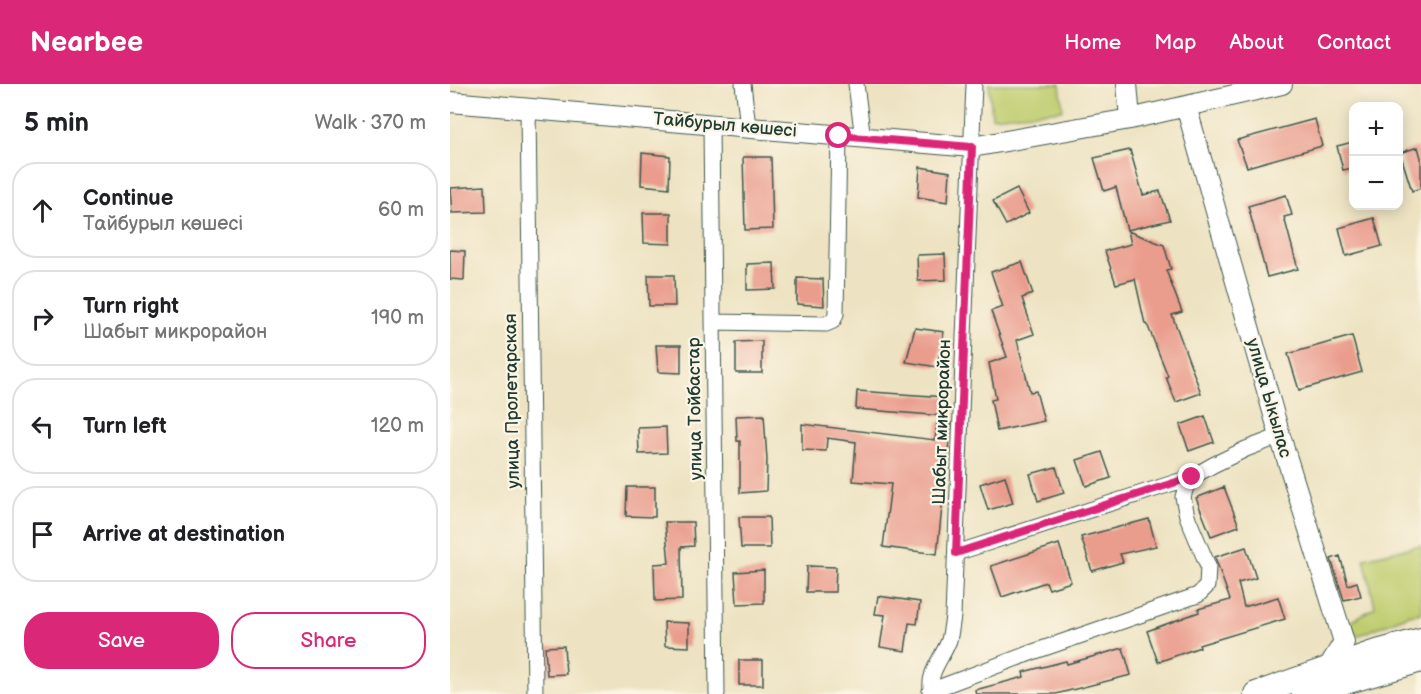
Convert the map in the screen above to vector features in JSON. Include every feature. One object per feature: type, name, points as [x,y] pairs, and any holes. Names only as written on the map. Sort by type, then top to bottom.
[{"type":"main road","points":[[1304,694],[1333,682],[1373,653],[1421,640]]},
{"type":"main road","points":[[1256,694],[1333,682],[1421,660]]},
{"type":"street","points":[[743,84],[748,127]]},
{"type":"street","points":[[856,84],[863,139]]},
{"type":"street","name":"Шабыт микрорайон","points":[[931,693],[931,680],[936,663],[949,640],[953,616],[974,84]]},
{"type":"street","points":[[1127,84],[1130,119]]},
{"type":"street","name":"Тайбурыл көшесі","points":[[450,102],[972,147],[1130,119],[1282,84]]},
{"type":"street","name":"улица Ыкылас","points":[[1186,106],[1280,436],[1344,642],[1333,682]]},
{"type":"street","name":"улица Пролетарская","points":[[528,108],[536,694]]},
{"type":"street","name":"улица Тойбастар","points":[[711,124],[717,694]]},
{"type":"street","points":[[713,322],[826,324],[832,321],[836,314],[839,136]]},
{"type":"street","points":[[956,553],[1192,477],[1246,449],[1280,436]]},
{"type":"street","points":[[931,693],[1015,659],[1198,595],[1207,586],[1209,574],[1202,550],[1187,516],[1183,497],[1192,477]]},
{"type":"green space","points":[[989,84],[1060,84],[1063,110],[992,117]]},
{"type":"green space","points":[[1421,545],[1421,613],[1409,615],[1357,636],[1350,622],[1375,607],[1364,558]]},
{"type":"building","points":[[1315,119],[1322,146],[1247,167],[1237,140]]},
{"type":"building","points":[[1349,143],[1349,169],[1343,170],[1337,146]]},
{"type":"building","points":[[1418,147],[1421,158],[1421,188],[1412,191],[1403,162],[1403,152]]},
{"type":"building","points":[[1130,150],[1143,195],[1160,191],[1170,220],[1127,230],[1116,187],[1104,191],[1094,158]]},
{"type":"building","points":[[642,153],[670,156],[669,188],[641,185]]},
{"type":"building","points":[[743,157],[771,157],[773,229],[745,230]]},
{"type":"building","points":[[920,167],[950,172],[948,202],[918,197]]},
{"type":"building","points":[[485,186],[486,212],[452,213],[450,188]]},
{"type":"building","points":[[1017,189],[1029,213],[1006,225],[993,201]]},
{"type":"building","points":[[1286,195],[1292,215],[1284,217],[1298,269],[1267,277],[1248,206]]},
{"type":"building","points":[[643,213],[671,213],[671,244],[644,243]]},
{"type":"building","points":[[1374,218],[1382,246],[1346,256],[1339,228]]},
{"type":"building","points":[[1128,231],[1164,245],[1171,269],[1166,270],[1182,312],[1172,315],[1201,393],[1176,402],[1166,377],[1168,376],[1147,324],[1145,324],[1135,279],[1116,284],[1105,251],[1131,244]]},
{"type":"building","points":[[450,250],[465,251],[464,280],[450,279]]},
{"type":"building","points":[[945,254],[946,280],[918,281],[917,255]]},
{"type":"building","points":[[1022,262],[1033,294],[1022,298],[1034,334],[1017,340],[1030,392],[1036,391],[1044,421],[997,431],[991,400],[996,399],[989,363],[1007,357],[991,311],[1003,307],[991,272]]},
{"type":"building","points":[[774,263],[775,289],[747,290],[747,264]]},
{"type":"building","points":[[648,275],[674,275],[675,306],[649,306]]},
{"type":"building","points":[[797,278],[823,279],[824,306],[797,304]]},
{"type":"building","points":[[915,328],[944,332],[937,367],[906,362]]},
{"type":"building","points":[[1352,336],[1362,372],[1299,390],[1288,354]]},
{"type":"building","points":[[762,341],[762,373],[736,373],[736,342]]},
{"type":"building","points":[[656,345],[681,345],[681,373],[658,372]]},
{"type":"building","points":[[857,391],[946,397],[944,416],[856,409]]},
{"type":"building","points":[[764,415],[767,460],[766,491],[740,493],[740,441],[737,441],[736,416]]},
{"type":"building","points":[[1205,416],[1214,442],[1189,451],[1180,425]]},
{"type":"building","points":[[937,422],[951,423],[937,554],[883,547],[891,484],[853,481],[856,442],[827,438],[826,451],[802,450],[802,424],[935,440]]},
{"type":"building","points":[[666,427],[667,453],[639,454],[638,428]]},
{"type":"building","points":[[1102,452],[1111,478],[1086,486],[1077,460]]},
{"type":"building","points":[[1056,467],[1064,493],[1038,501],[1030,474]]},
{"type":"building","points":[[1005,476],[1013,503],[988,510],[980,484]]},
{"type":"building","points":[[627,487],[655,487],[655,517],[626,516]]},
{"type":"building","points":[[1224,487],[1239,526],[1211,536],[1196,498]]},
{"type":"building","points":[[739,517],[769,517],[770,548],[741,548]]},
{"type":"building","points":[[1149,519],[1156,546],[1120,554],[1123,562],[1092,571],[1081,537]]},
{"type":"building","points":[[665,522],[693,522],[694,546],[681,547],[682,600],[655,601],[654,564],[669,563]]},
{"type":"building","points":[[1059,544],[1071,582],[1049,589],[1046,582],[1002,597],[991,566]]},
{"type":"building","points":[[1246,547],[1256,578],[1238,583],[1244,607],[1278,597],[1285,619],[1199,645],[1200,647],[1158,662],[1147,631],[1199,612],[1198,609],[1230,600],[1215,557]]},
{"type":"building","points":[[1340,556],[1348,585],[1357,582],[1361,596],[1344,600],[1331,559]]},
{"type":"building","points":[[807,566],[836,567],[835,592],[806,592]]},
{"type":"building","points":[[764,570],[764,603],[737,604],[735,572]]},
{"type":"building","points":[[878,596],[920,602],[917,624],[909,623],[905,651],[880,647],[885,615],[875,614]]},
{"type":"building","points":[[664,622],[689,623],[689,647],[665,646]]},
{"type":"building","points":[[564,646],[566,674],[547,675],[545,647]]},
{"type":"building","points":[[1123,648],[1131,675],[1056,694],[976,694],[975,690],[1024,677],[1023,672],[1066,661],[1067,664]]},
{"type":"building","points":[[739,660],[763,660],[763,685],[739,685]]},
{"type":"route","points":[[839,136],[972,147],[956,553],[1192,477]]}]
